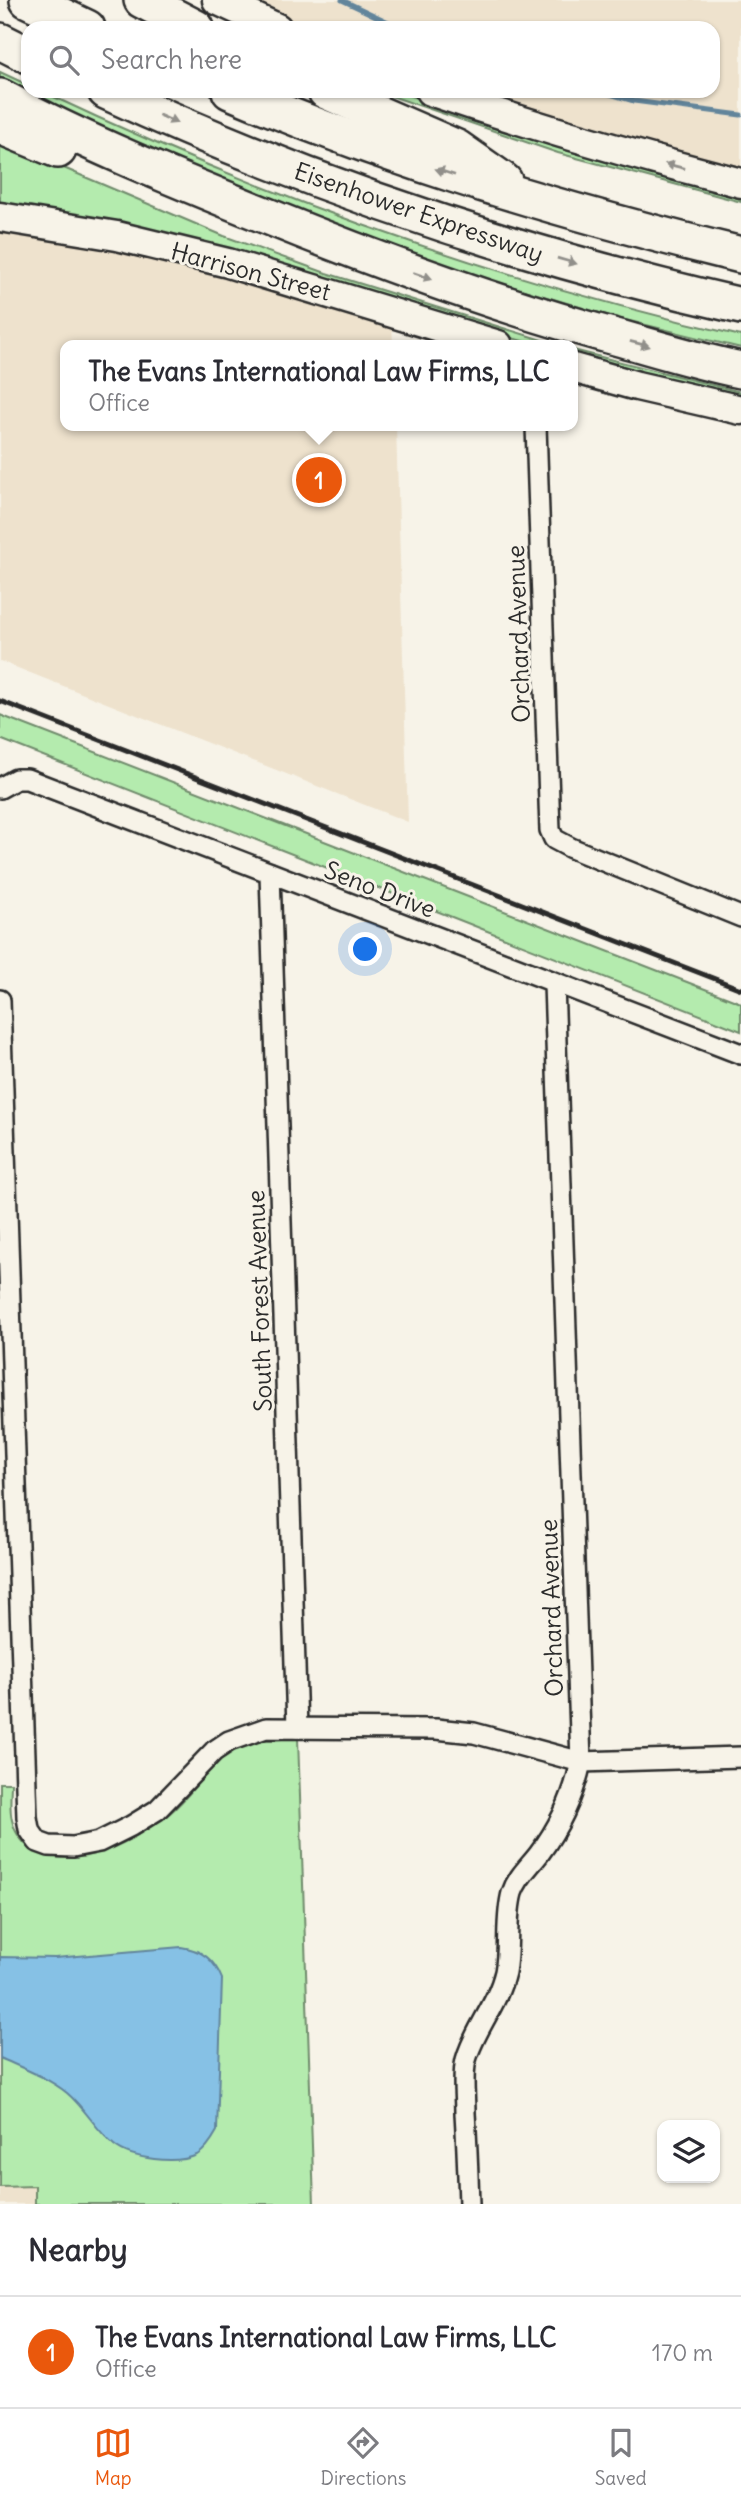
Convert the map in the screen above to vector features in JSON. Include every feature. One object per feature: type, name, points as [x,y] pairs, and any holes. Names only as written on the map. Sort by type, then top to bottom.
[{"type":"highway","points":[[28,0],[73,21]]},
{"type":"highway","points":[[142,0],[182,21]]},
{"type":"highway","points":[[0,41],[21,52]]},
{"type":"highway","points":[[0,97],[51,124],[181,181],[359,254],[538,316],[741,370]]},
{"type":"highway","name":"Eisenhower Expressway","points":[[122,98],[210,137],[452,227],[653,286],[741,306]]},
{"type":"highway","name":"Eisenhower Expressway","points":[[248,98],[423,165],[533,201],[741,255]]},
{"type":"highway","points":[[342,98],[457,148],[533,201]]},
{"type":"highway","points":[[0,126],[312,253],[359,254]]},
{"type":"main road","points":[[217,0],[262,21]]},
{"type":"main road","points":[[451,98],[642,158],[741,183]]},
{"type":"main road","name":"Harrison Street","points":[[0,217],[117,236],[195,254],[265,272],[482,340]]},
{"type":"main road","points":[[578,369],[741,410]]},
{"type":"street","name":"Orchard Avenue","points":[[536,431],[548,820],[554,839],[741,917]]},
{"type":"street","name":"Seno Drive","points":[[0,787],[16,779],[27,779],[741,1054]]},
{"type":"street","name":"South Forest Avenue","points":[[270,873],[297,1728]]},
{"type":"street","name":"Orchard Avenue","points":[[469,2204],[464,2095],[466,2061],[472,2043],[498,1997],[505,1973],[508,1913],[513,1891],[552,1835],[576,1783],[581,1762],[554,984]]},
{"type":"street","points":[[0,1000],[27,1817],[29,1829],[38,1842],[50,1846],[73,1847],[99,1842],[157,1810],[214,1751],[229,1741],[266,1728],[436,1729],[474,1733],[581,1762],[741,1757]]},
{"type":"shaded area","points":[[240,0],[741,0],[741,171],[623,140],[489,98],[720,98],[720,21],[287,21]]},
{"type":"shaded area","points":[[0,226],[151,251],[392,324],[393,340],[60,340],[60,431],[396,431],[408,822],[0,661]]},
{"type":"shaded area","points":[[35,2186],[35,2204],[0,2204],[0,2187]]},
{"type":"green space","points":[[0,72],[21,82],[21,91],[0,81]]},
{"type":"green space","points":[[37,98],[56,98],[211,166],[384,233],[561,289],[741,336],[741,348],[613,317],[451,268],[220,183]]},
{"type":"green space","points":[[397,98],[417,98],[479,120],[741,195],[741,202],[558,153]]},
{"type":"green space","points":[[0,141],[224,236],[326,273],[542,340],[519,340],[306,272],[185,238],[0,205]]},
{"type":"green space","points":[[578,351],[741,392],[741,398],[578,357]]},
{"type":"green space","points":[[0,715],[741,1003],[741,1031],[0,739]]},
{"type":"green space","points":[[298,1738],[314,2204],[35,2204],[35,2186],[0,2187],[0,1783],[11,1783],[13,1825],[24,1843],[37,1852],[72,1858],[107,1850],[156,1823],[178,1806],[218,1761],[234,1750],[260,1742]]},
{"type":"water","points":[[181,1947],[195,1950],[206,1957],[222,1979],[217,2131],[206,2148],[197,2155],[178,2160],[154,2159],[131,2154],[114,2145],[67,2093],[43,2078],[0,2058],[0,1957],[55,1958]]},
{"type":"waterway","points":[[342,0],[386,21]]},
{"type":"waterway","points":[[624,98],[741,115]]},
{"type":"railway","points":[[0,701],[741,989]]},
{"type":"place","name":"The Evans International Law Firms, LLC","points":[[319,480]]}]
